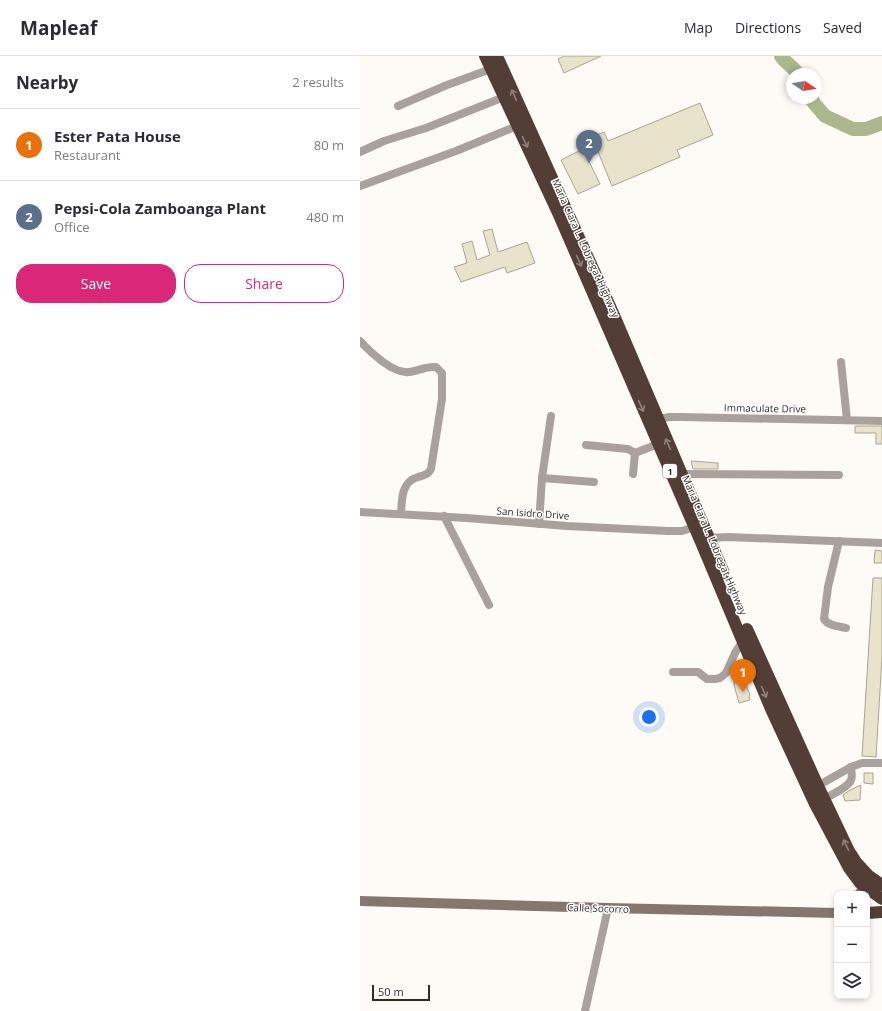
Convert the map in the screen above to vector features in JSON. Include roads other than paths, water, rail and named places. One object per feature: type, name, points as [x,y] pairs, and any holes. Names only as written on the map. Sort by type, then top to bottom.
[{"type":"highway","name":"Maria Clara L. Lobregat Highway","points":[[485,56],[653,420],[681,474],[743,641],[776,706],[820,801],[871,888],[882,899]]},
{"type":"highway","name":"Maria Clara L. Lobregat Highway","points":[[500,57],[613,313],[638,386]]},
{"type":"highway","name":"Maria Clara L. Lobregat Highway","points":[[653,420],[658,444],[699,525]]},
{"type":"highway","name":"Maria Clara L. Lobregat Highway","points":[[705,540],[751,638],[776,706]]},
{"type":"highway","points":[[870,913],[882,912]]},
{"type":"street","points":[[398,106],[447,85],[491,69]]},
{"type":"street","points":[[360,152],[384,141],[426,128],[504,97]]},
{"type":"street","points":[[360,186],[456,151],[517,126]]},
{"type":"street","points":[[360,341],[381,361],[403,372],[431,366],[436,367],[442,373],[442,399],[431,469],[427,474],[411,480],[406,484],[401,514]]},
{"type":"street","points":[[841,362],[847,420]]},
{"type":"street","points":[[539,524],[542,478],[551,416]]},
{"type":"street","name":"Immaculate Drive","points":[[653,420],[681,417],[882,421]]},
{"type":"street","points":[[635,453],[658,444]]},
{"type":"street","points":[[586,445],[628,449],[635,453]]},
{"type":"street","points":[[633,474],[635,453]]},
{"type":"street","points":[[681,474],[839,475]]},
{"type":"street","points":[[542,478],[594,482]]},
{"type":"street","name":"San Isidro Drive","points":[[360,512],[668,531],[682,531],[699,525]]},
{"type":"street","points":[[444,516],[489,605]]},
{"type":"street","points":[[705,540],[743,538],[882,543]]},
{"type":"street","points":[[839,541],[828,587],[824,619],[830,624],[846,628]]},
{"type":"street","points":[[673,672],[698,672],[707,679],[720,678],[726,673],[736,651],[743,641]]},
{"type":"street","points":[[814,788],[862,763],[882,763]]},
{"type":"street","points":[[820,801],[848,785],[852,777],[851,768]]},
{"type":"street","name":"Calle Socorro","points":[[360,901],[834,913]]},
{"type":"street","points":[[585,1011],[608,908]]},
{"type":"waterway","points":[[781,56],[793,68]]},
{"type":"waterway","points":[[815,104],[825,116],[853,129],[866,129],[882,123]]},
{"type":"place","name":"Pepsi-Cola Zamboanga Plant","points":[[589,163]]},
{"type":"place","name":"Ester Pata House","points":[[743,692]]}]
